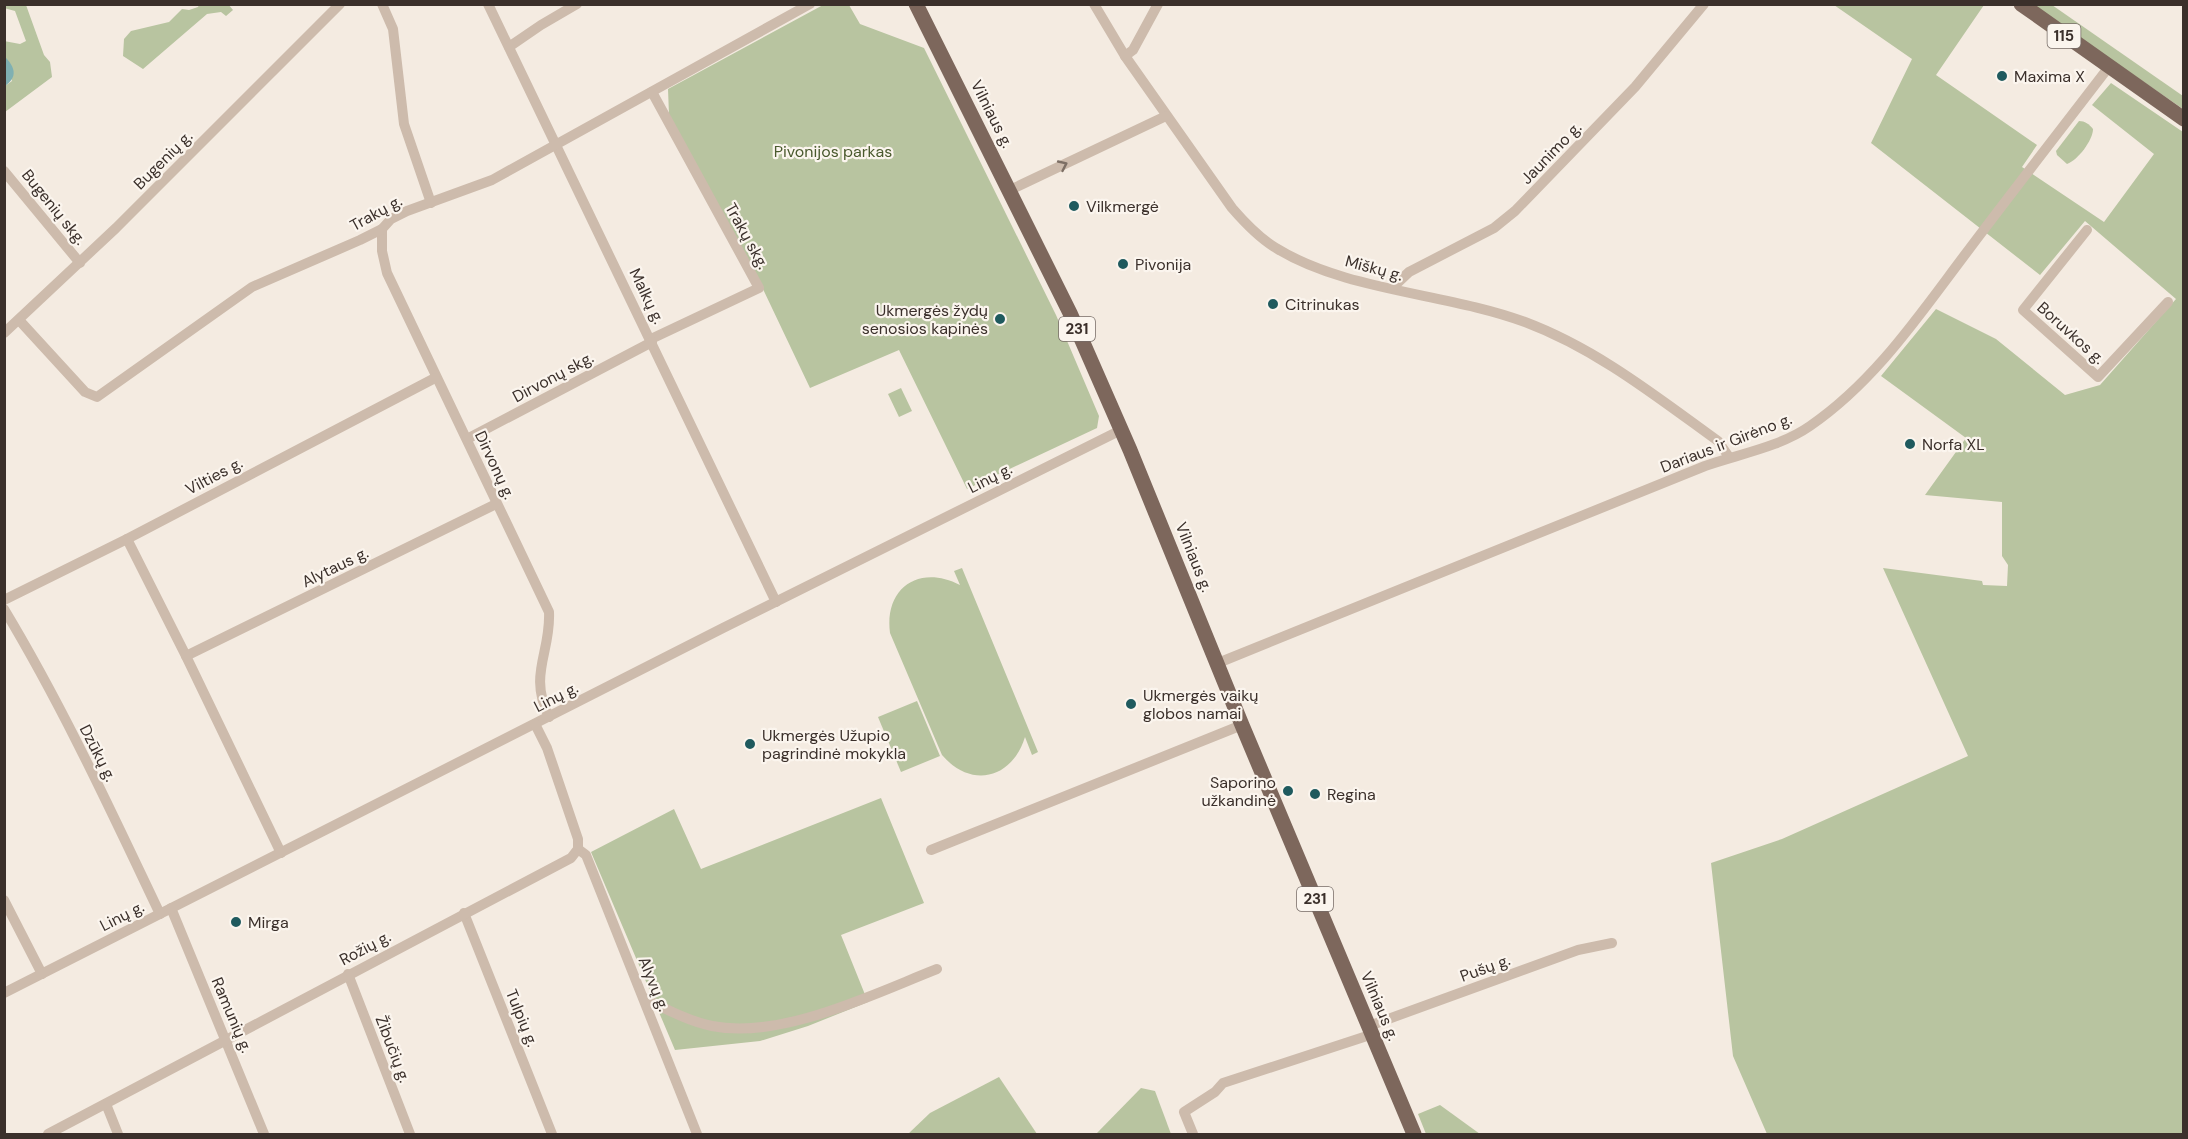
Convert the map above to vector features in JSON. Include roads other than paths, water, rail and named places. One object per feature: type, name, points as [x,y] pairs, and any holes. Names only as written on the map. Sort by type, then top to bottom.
[{"type":"main road","name":"Vilniaus g.","points":[[916,4],[1070,314],[1121,430],[1414,1134]]},
{"type":"main road","name":"115","points":[[2021,4],[2108,68],[2184,119]]},
{"type":"street","name":"Bugenių g.","points":[[4,333],[80,263],[340,4]]},
{"type":"street","points":[[382,4],[393,29],[404,124],[430,203]]},
{"type":"street","name":"Malkų g.","points":[[488,4],[558,145],[776,602]]},
{"type":"street","points":[[509,47],[577,4]]},
{"type":"street","name":"Trakų g.","points":[[19,320],[85,392],[97,397],[252,287],[382,229],[391,219],[407,211],[492,180],[810,4]]},
{"type":"street","name":"Miškų g.","points":[[1094,4],[1125,56],[1232,208],[1258,235],[1275,248],[1346,277],[1515,319],[1577,345],[1616,368],[1718,441],[1729,457]]},
{"type":"street","points":[[1125,56],[1133,50],[1158,4]]},
{"type":"street","name":"Jaunimo g.","points":[[1392,288],[1409,272],[1494,228],[1515,211],[1635,87],[1704,4]]},
{"type":"street","name":"Dariaus ir Girėno g.","points":[[1218,663],[1729,457],[1785,440],[1797,434],[1835,408],[1870,375],[1925,309],[2108,68]]},
{"type":"street","name":"Trakų skg.","points":[[651,341],[759,288],[652,92]]},
{"type":"street","points":[[1010,190],[1166,116]]},
{"type":"street","name":"Bugenių skg.","points":[[4,171],[80,263]]},
{"type":"street","name":"Dirvonų g.","points":[[382,229],[382,251],[387,273],[435,378],[467,439],[549,612],[549,626],[539,674],[544,708],[549,717]]},
{"type":"street","name":"Boruvkos g.","points":[[2086,230],[2023,310],[2098,377],[2168,302]]},
{"type":"street","name":"Dirvonų skg.","points":[[467,439],[651,341]]},
{"type":"street","name":"Vilties g.","points":[[4,600],[435,378]]},
{"type":"street","name":"Linų g.","points":[[4,993],[1121,430]]},
{"type":"street","name":"Alytaus g.","points":[[186,656],[496,504]]},
{"type":"street","points":[[127,538],[281,853]]},
{"type":"street","name":"Dzūkų g.","points":[[4,609],[21,637],[106,800],[160,914]]},
{"type":"street","points":[[535,724],[547,748],[578,839],[578,849]]},
{"type":"street","points":[[931,850],[1242,725]]},
{"type":"street","name":"Rožių g.","points":[[48,1134],[571,858],[578,849]]},
{"type":"street","name":"Alyvų g.","points":[[578,849],[586,855],[697,1134]]},
{"type":"street","points":[[4,900],[42,974]]},
{"type":"street","name":"Ramunių g.","points":[[171,908],[264,1134]]},
{"type":"street","name":"Tulpių g.","points":[[464,913],[552,1134]]},
{"type":"street","name":"Pušų g.","points":[[1193,1134],[1184,1112],[1215,1092],[1223,1083],[1371,1030],[1578,950],[1612,943]]},
{"type":"street","points":[[644,998],[678,1016],[713,1026],[759,1028],[814,1017],[937,969]]},
{"type":"street","name":"Žibučių g.","points":[[348,974],[410,1134]]},
{"type":"street","points":[[105,1104],[118,1134]]},
{"type":"water","points":[[5,57],[14,72],[12,79],[5,86]]},
{"type":"place","name":"Maxima X","points":[[2002,76]]},
{"type":"place","name":"Vilkmergė","points":[[1074,206]]},
{"type":"place","name":"Pivonija","points":[[1123,264]]},
{"type":"place","name":"Citrinukas","points":[[1273,304]]},
{"type":"place","name":"Ukmergės žydų senosios kapinės","points":[[1000,319]]},
{"type":"place","name":"Norfa XL","points":[[1910,444]]},
{"type":"place","name":"Ukmergės vaikų globos namai","points":[[1131,704]]},
{"type":"place","name":"Ukmergės Užupio pagrindinė mokykla","points":[[750,744]]},
{"type":"place","name":"Saporino užkandinė","points":[[1288,791]]},
{"type":"place","name":"Regina","points":[[1315,794]]},
{"type":"place","name":"Mirga","points":[[236,922]]},
{"type":"park label","name":"Pivonijos parkas","points":[[833,151]]}]
